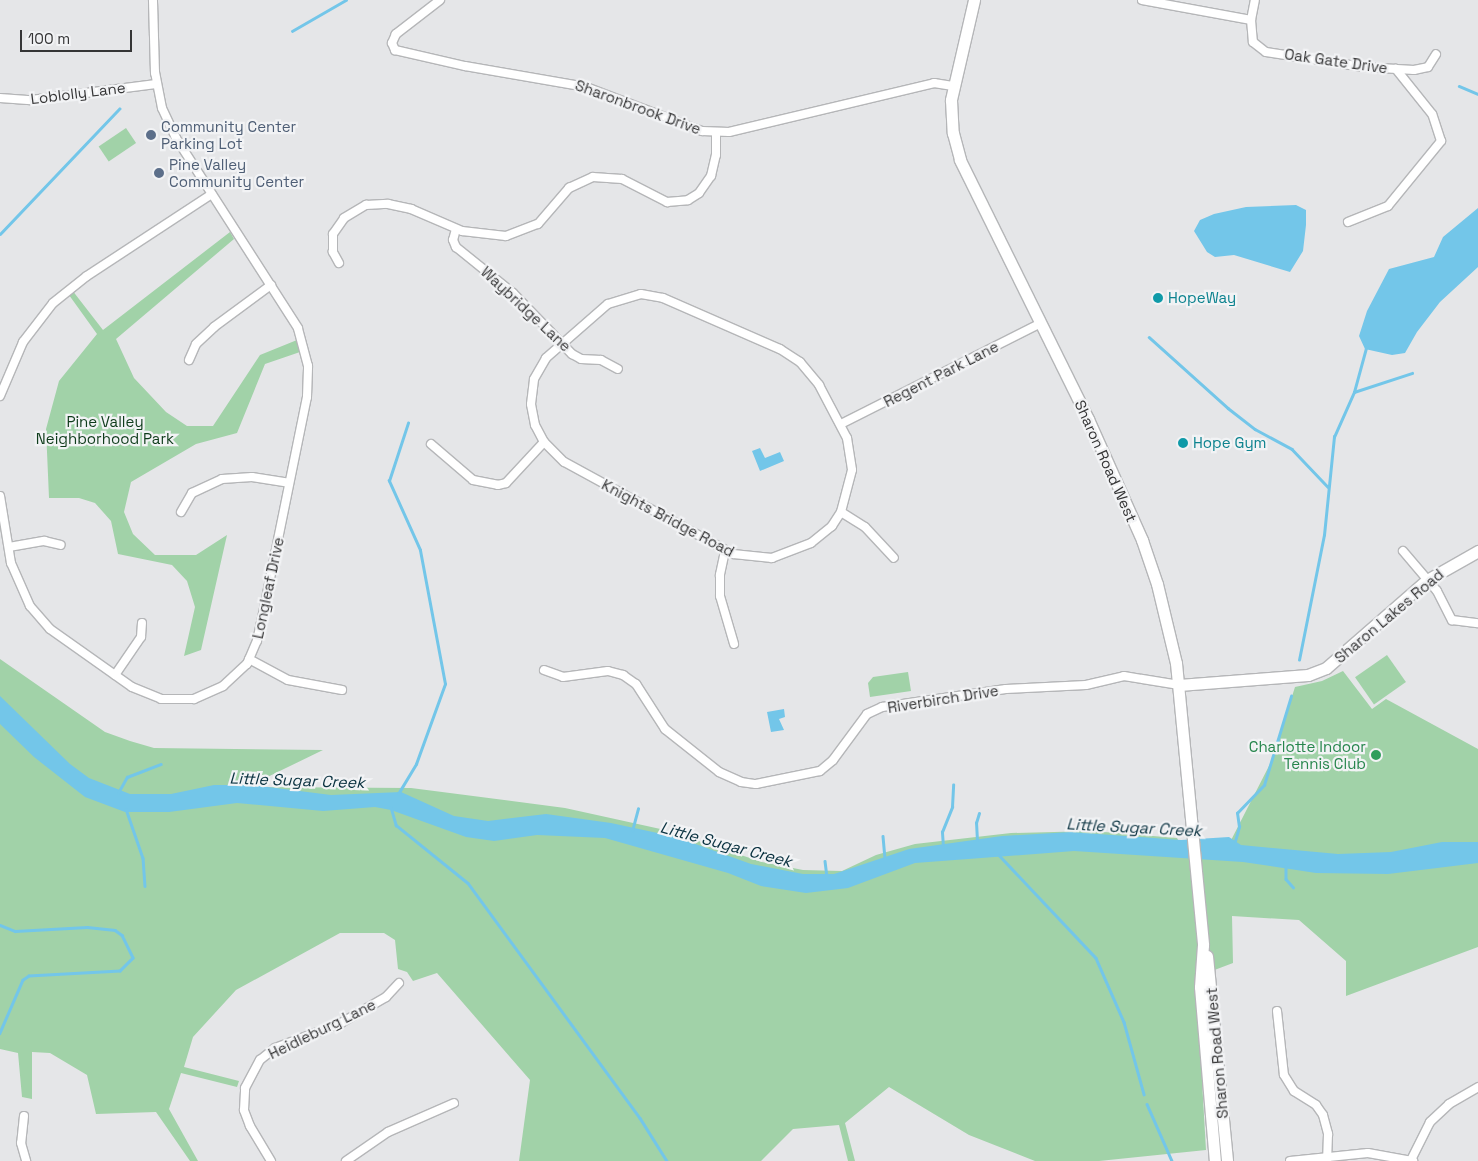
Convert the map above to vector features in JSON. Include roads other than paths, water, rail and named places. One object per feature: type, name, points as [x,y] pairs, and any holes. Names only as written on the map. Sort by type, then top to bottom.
[{"type":"main road","name":"Sharon Road West","points":[[974,0],[953,86],[951,115],[964,170],[1088,419],[1142,540],[1166,618],[1179,685],[1203,945],[1214,1010],[1227,1161]]},
{"type":"main road","name":"Sharon Lakes Road","points":[[1179,685],[1308,674],[1326,668],[1427,580],[1478,551]]},
{"type":"main road","name":"Sharon Road West","points":[[1203,945],[1200,987],[1214,1161]]},
{"type":"street","name":"Longleaf Drive","points":[[0,496],[17,583],[34,612],[56,633],[115,675],[148,695],[188,700],[223,686],[249,659],[257,641],[289,483],[306,397],[308,366],[303,338],[167,121],[156,84],[153,0]]},
{"type":"street","name":"Sharonbrook Drive","points":[[440,0],[396,34],[392,43],[395,50],[465,66],[586,87],[687,128],[716,133],[934,83],[953,86]]},
{"type":"street","points":[[1142,0],[1251,20],[1255,0]]},
{"type":"street","name":"Oak Gate Drive","points":[[1251,20],[1253,42],[1266,52],[1396,70],[1428,67],[1436,54]]},
{"type":"street","points":[[1348,222],[1388,206],[1441,141],[1432,114],[1396,70]]},
{"type":"street","name":"Loblolly Lane","points":[[0,98],[32,100],[156,84]]},
{"type":"street","points":[[339,263],[334,252],[333,234],[344,218],[366,205],[388,204],[411,209],[456,229],[494,236],[522,232],[544,219],[569,188],[593,178],[626,180],[667,202],[688,200],[703,189],[711,176],[716,155],[716,133]]},
{"type":"street","points":[[0,396],[23,342],[53,303],[83,279],[212,194]]},
{"type":"street","name":"Waybridge Lane","points":[[456,229],[453,240],[456,247],[499,280],[581,359],[600,360],[618,369]]},
{"type":"street","points":[[190,360],[196,344],[214,327],[271,285]]},
{"type":"street","name":"Knights Bridge Road","points":[[641,294],[664,298],[790,354],[819,385],[841,424],[848,443],[852,470],[842,512],[823,534],[792,553],[759,558],[725,550],[564,462],[544,442],[532,413],[532,392],[539,368],[562,342],[618,299],[641,294]]},
{"type":"street","name":"Regent Park Lane","points":[[841,424],[1041,323]]},
{"type":"street","points":[[431,444],[473,480],[498,485],[506,483],[544,442]]},
{"type":"street","points":[[180,512],[192,493],[222,479],[252,477],[289,483]]},
{"type":"street","points":[[842,512],[865,527],[894,558]]},
{"type":"street","points":[[9,547],[44,541],[61,545]]},
{"type":"street","points":[[725,550],[720,575],[720,596],[734,644]]},
{"type":"street","points":[[1403,551],[1427,580],[1452,620],[1478,624]]},
{"type":"street","points":[[115,675],[141,637],[142,623]]},
{"type":"street","points":[[249,659],[288,680],[342,690]]},
{"type":"street","name":"Riverbirch Drive","points":[[544,670],[563,677],[608,671],[630,678],[665,729],[719,772],[741,782],[756,784],[820,771],[833,760],[867,714],[882,707],[1006,689],[1086,685],[1124,676],[1179,685]]},
{"type":"street","name":"Heidleburg Lane","points":[[270,1161],[250,1126],[244,1110],[247,1082],[260,1060],[275,1048],[341,1023],[386,997],[399,983]]},
{"type":"street","points":[[1277,1011],[1284,1075],[1294,1091],[1316,1105],[1324,1116],[1327,1158]]},
{"type":"street","points":[[1290,1161],[1368,1153],[1412,1161],[1430,1122],[1449,1104],[1478,1087]]},
{"type":"street","points":[[346,1161],[388,1132],[454,1103]]},
{"type":"street","points":[[24,1116],[21,1143],[26,1161]]},
{"type":"water","points":[[1296,205],[1306,210],[1306,225],[1303,251],[1290,272],[1234,255],[1215,257],[1207,252],[1194,231],[1200,220],[1214,214],[1246,207]]},
{"type":"water","points":[[1478,208],[1478,267],[1440,302],[1417,332],[1405,353],[1392,355],[1365,349],[1359,336],[1367,311],[1389,269],[1434,257],[1443,237]]},
{"type":"water","points":[[760,448],[765,458],[780,452],[784,461],[760,471],[752,451]]},
{"type":"water","points":[[0,696],[70,764],[89,778],[130,794],[171,794],[214,785],[252,785],[331,795],[401,792],[454,816],[488,821],[546,814],[611,823],[676,837],[751,864],[803,874],[834,874],[909,849],[1002,836],[1071,832],[1181,840],[1229,837],[1241,845],[1338,854],[1391,852],[1442,842],[1478,842],[1478,863],[1388,874],[1316,873],[1243,862],[1074,851],[915,863],[848,888],[806,893],[761,886],[728,873],[605,838],[537,835],[494,841],[466,837],[391,810],[375,807],[323,811],[237,803],[169,812],[125,812],[85,797],[34,757],[0,724]]},
{"type":"water","points":[[784,709],[785,717],[779,719],[784,730],[771,732],[767,712]]},
{"type":"waterway","points":[[292,31],[346,0]]},
{"type":"waterway","points":[[1459,86],[1478,94]]},
{"type":"waterway","points":[[0,234],[119,109]]},
{"type":"waterway","points":[[1149,337],[1228,408],[1255,429],[1292,449],[1328,487]]},
{"type":"waterway","points":[[1299,660],[1324,535],[1334,437],[1354,392],[1366,348]]},
{"type":"waterway","points":[[1354,392],[1412,373]]},
{"type":"waterway","points":[[398,794],[416,764],[445,684],[420,550],[389,481],[408,423]]},
{"type":"waterway","points":[[1235,841],[1239,827],[1237,813],[1264,785],[1291,696]]},
{"type":"waterway","points":[[118,793],[127,777],[161,764]]},
{"type":"waterway","points":[[943,847],[942,832],[952,807],[953,785]]},
{"type":"waterway","points":[[391,807],[396,825],[468,883],[640,1118],[667,1161]]},
{"type":"waterway","points":[[126,809],[143,858],[145,886]]},
{"type":"waterway","points":[[632,831],[638,809]]},
{"type":"waterway","points":[[977,841],[976,823],[979,813]]},
{"type":"waterway","points":[[883,836],[885,857]]},
{"type":"waterway","points":[[999,855],[1096,958],[1124,1022],[1144,1094]]},
{"type":"waterway","points":[[825,861],[827,877]]},
{"type":"waterway","points":[[1286,866],[1286,879],[1293,887]]},
{"type":"waterway","points":[[0,925],[15,931],[87,927],[115,930],[122,935],[133,958],[120,971],[29,976],[23,980],[0,1033]]},
{"type":"waterway","points":[[1147,1104],[1172,1161]]},
{"type":"place","name":"Community Center Parking Lot","points":[[151,135]]},
{"type":"place","name":"Pine Valley Community Center","points":[[159,173]]},
{"type":"place","name":"HopeWay","points":[[1158,298]]},
{"type":"place","name":"Hope Gym","points":[[1183,443]]},
{"type":"place","name":"Charlotte Indoor Tennis Club","points":[[1376,755]]},
{"type":"park label","name":"Pine Valley Neighborhood Park","points":[[105,430]]},
{"type":"water label","name":"Little Sugar Creek","points":[[297,781]]},
{"type":"water label","name":"Little Sugar Creek","points":[[1134,828]]},
{"type":"water label","name":"Little Sugar Creek","points":[[726,845]]}]
